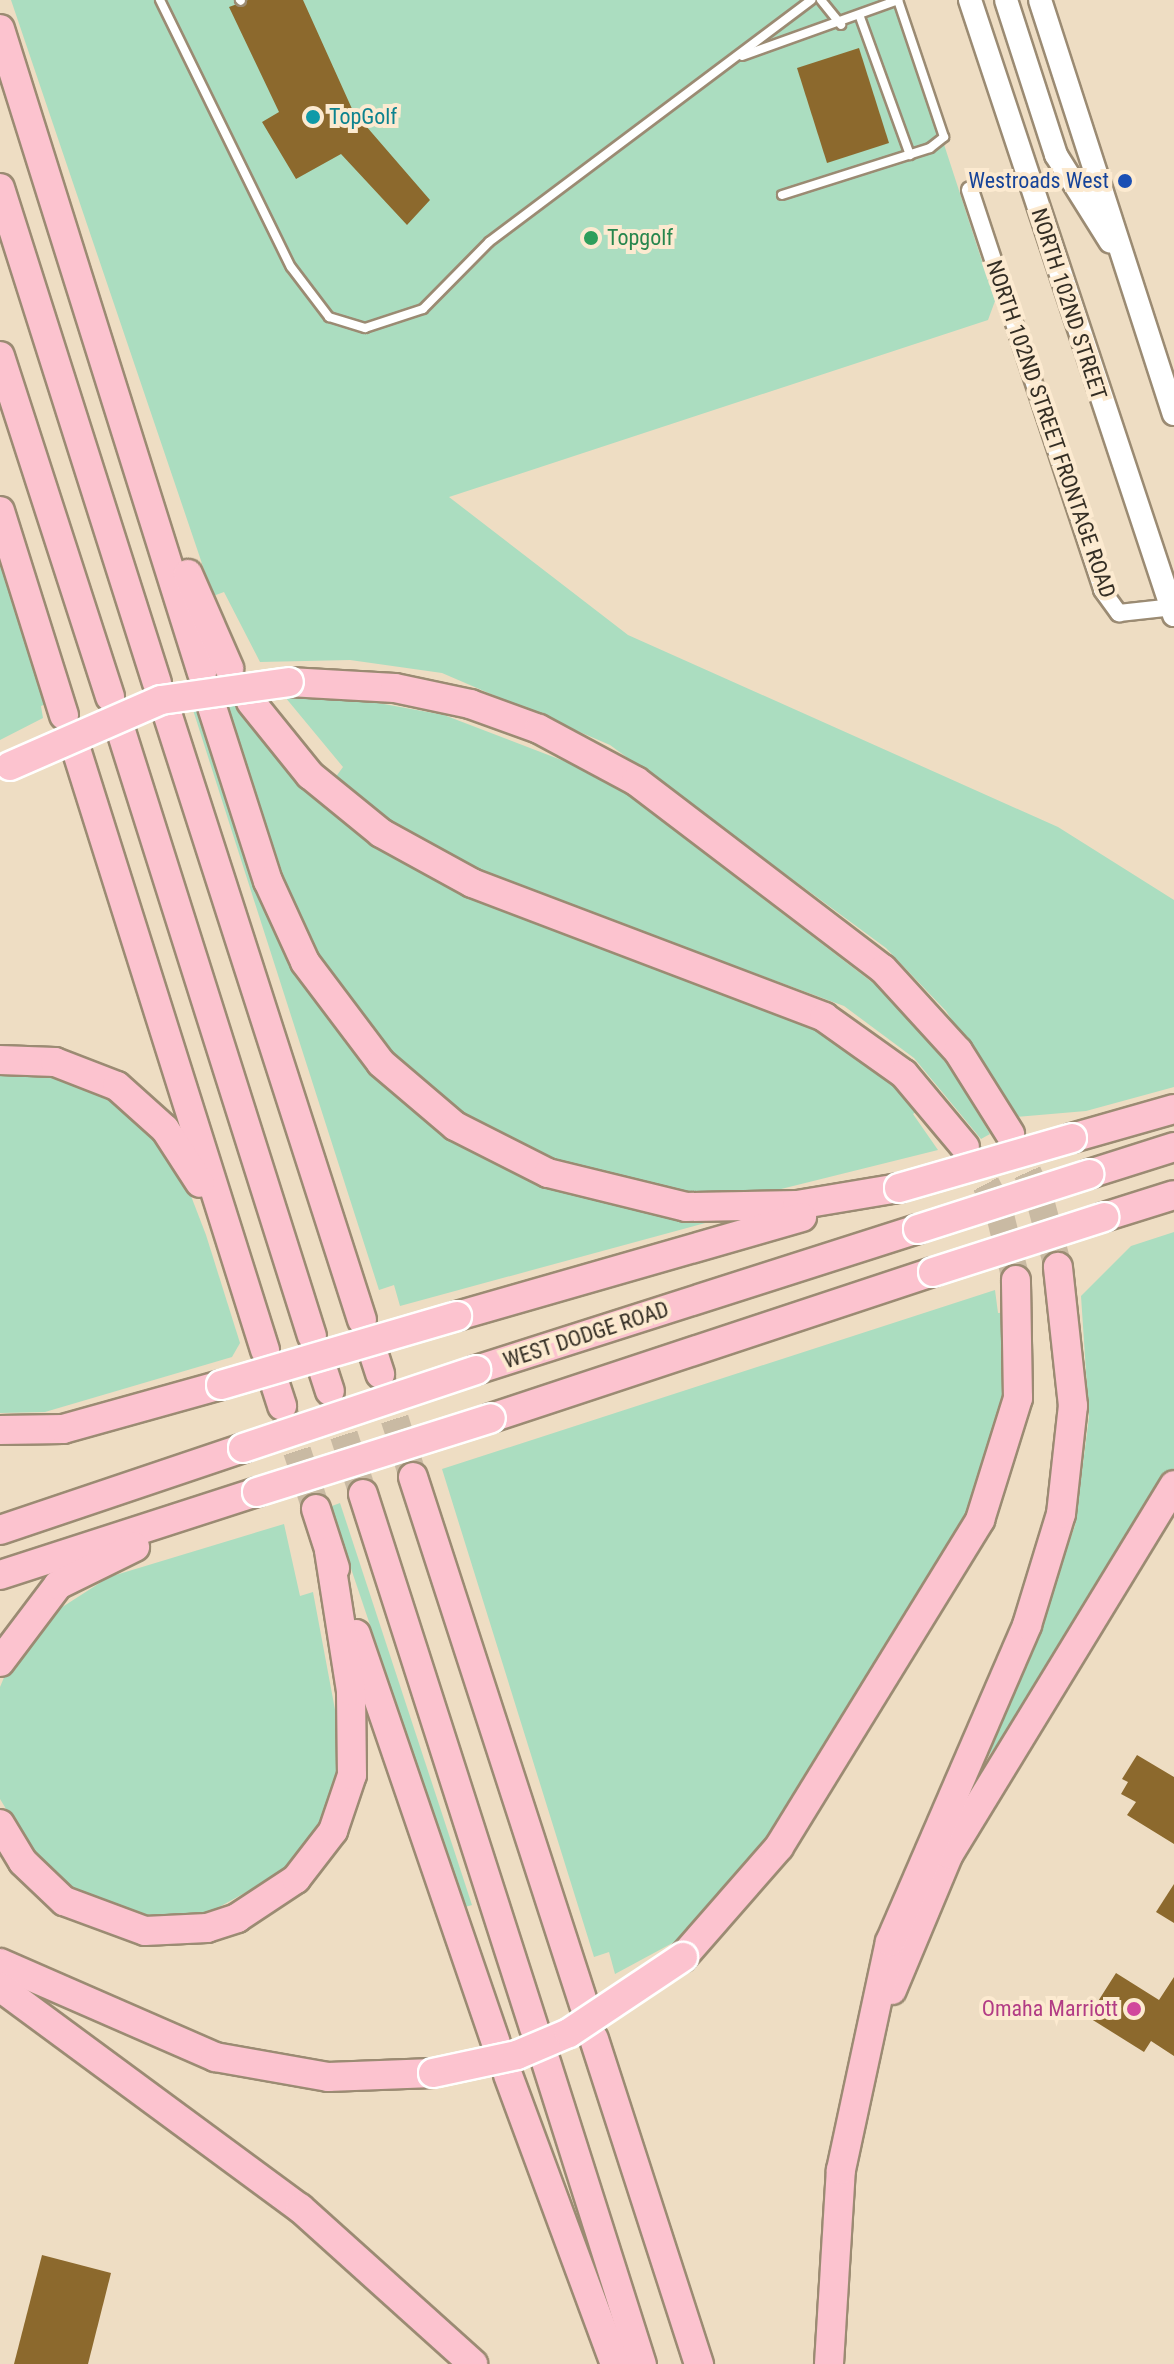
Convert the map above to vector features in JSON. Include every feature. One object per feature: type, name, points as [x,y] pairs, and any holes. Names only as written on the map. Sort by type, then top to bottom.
[{"type":"highway","points":[[0,29],[115,387],[216,671]]},
{"type":"highway","points":[[0,188],[157,683]]},
{"type":"highway","points":[[0,356],[110,697]]},
{"type":"highway","points":[[0,511],[64,715]]},
{"type":"highway","points":[[5,770],[161,700],[289,682],[395,688],[470,704],[539,729],[636,781],[883,969],[958,1051],[1010,1134]]},
{"type":"highway","points":[[251,702],[310,775],[381,833],[472,883],[824,1017],[904,1074],[965,1147]]},
{"type":"highway","points":[[212,707],[268,881],[305,962],[381,1063],[455,1126],[548,1173],[686,1207],[763,1208],[899,1188]]},
{"type":"highway","points":[[168,716],[362,1320]]},
{"type":"highway","points":[[121,731],[312,1336]]},
{"type":"highway","points":[[76,749],[265,1350]]},
{"type":"highway","points":[[0,1060],[86,1071],[144,1105],[184,1153],[236,1256]]},
{"type":"highway","points":[[0,1430],[78,1427],[1174,1109]]},
{"type":"highway","name":"WEST DODGE ROAD","points":[[0,1530],[476,1370],[1174,1147]]},
{"type":"highway","points":[[0,1575],[1174,1195]]},
{"type":"highway","points":[[829,2364],[837,2197],[862,2064],[910,1882],[1049,1562],[1072,1432],[1058,1267]]},
{"type":"highway","points":[[0,1963],[215,2057],[328,2077],[433,2073],[517,2055],[569,2033],[683,1957],[779,1847],[980,1520],[1018,1398],[1016,1280]]},
{"type":"highway","points":[[413,1477],[584,2005]]},
{"type":"highway","points":[[862,2064],[949,1854],[1174,1485]]},
{"type":"highway","points":[[363,1494],[534,2028]]},
{"type":"highway","points":[[316,1509],[496,2042]]},
{"type":"highway","points":[[0,1662],[58,1585],[194,1510]]},
{"type":"highway","points":[[0,1824],[23,1862],[64,1901],[145,1931],[177,1933],[237,1918],[296,1879],[333,1831],[352,1775],[351,1691],[329,1551]]},
{"type":"highway","points":[[0,1987],[300,2208],[473,2364]]},
{"type":"highway","points":[[594,2039],[699,2364]]},
{"type":"highway","points":[[546,2062],[642,2364]]},
{"type":"highway","points":[[508,2075],[615,2364]]},
{"type":"main road","name":"NORTH 102ND STREET","points":[[970,0],[1173,610]]},
{"type":"main road","points":[[1006,0],[1056,155],[1127,269]]},
{"type":"main road","points":[[1040,0],[1174,414]]},
{"type":"street","name":"NORTH 102ND STREET FRONTAGE ROAD","points":[[970,190],[1102,590],[1119,613],[1173,610]]},
{"type":"lane","points":[[160,0],[291,267],[320,308],[350,327],[395,322],[423,309],[489,242],[811,0]]},
{"type":"lane","points":[[821,0],[841,25]]},
{"type":"lane","points":[[737,57],[841,25],[898,0],[944,137],[910,155],[782,195]]},
{"type":"lane","points":[[860,17],[910,155]]},
{"type":"green space","points":[[11,0],[897,0],[995,301],[988,320],[449,497],[628,635],[1058,827],[1174,900],[1174,1087],[1086,1111],[1016,1117],[946,1011],[886,948],[610,745],[442,673],[350,660],[260,662],[224,592],[213,596]]},
{"type":"green space","points":[[0,554],[48,703],[41,706],[43,718],[0,740]]},
{"type":"green space","points":[[285,697],[351,698],[444,715],[603,776],[890,996],[951,1069],[990,1134],[981,1139],[914,1058],[844,1006],[486,874],[393,824],[335,778],[343,767]]},
{"type":"green space","points":[[240,701],[253,731],[315,799],[395,855],[795,1009],[926,1104],[913,1114],[938,1150],[773,1191],[699,1195],[562,1165],[465,1115],[394,1055],[324,964],[292,901],[225,702]]},
{"type":"green space","points":[[206,707],[328,1020],[390,1088],[427,1119],[709,1222],[400,1306],[394,1285],[379,1290],[193,710]]},
{"type":"green space","points":[[14,1068],[87,1081],[145,1118],[181,1170],[206,1235],[240,1343],[232,1357],[45,1412],[0,1413],[0,1070]]},
{"type":"green space","points":[[1174,1232],[1174,1468],[1045,1681],[987,1758],[1075,1526],[1089,1417],[1081,1296],[1131,1246]]},
{"type":"green space","points":[[995,1290],[998,1313],[1014,1312],[1015,1357],[993,1474],[759,1852],[691,1933],[615,1974],[609,1952],[594,1957],[442,1469]]},
{"type":"green space","points":[[340,1503],[472,1905],[465,1907],[334,1518],[332,1506]]},
{"type":"green space","points":[[284,1524],[300,1596],[313,1592],[339,1731],[336,1782],[316,1833],[283,1872],[210,1912],[166,1919],[88,1900],[42,1868],[0,1799],[0,1687],[13,1656],[39,1622],[109,1577]]},
{"type":"building","name":"TopGolf","points":[[248,0],[303,0],[353,111],[430,200],[407,225],[341,154],[296,179],[262,122],[279,112],[229,7]]},
{"type":"building","points":[[859,48],[889,143],[827,163],[797,68]]},
{"type":"building","points":[[1137,1755],[1174,1777],[1174,1844],[1127,1815],[1136,1802],[1121,1794],[1128,1782],[1122,1779]]},
{"type":"building","points":[[1174,1884],[1174,1923],[1156,1912]]},
{"type":"building","name":"Omaha Marriott","points":[[1116,1973],[1159,2000],[1174,1977],[1174,2056],[1151,2041],[1144,2052],[1088,2017]]},
{"type":"building","points":[[42,2255],[111,2273],[88,2364],[14,2364]]},
{"type":"tunnel","points":[[1010,1134],[1040,1200],[1058,1267]]},
{"type":"tunnel","points":[[966,1147],[998,1207],[1016,1280]]},
{"type":"tunnel","points":[[382,1379],[413,1477]]},
{"type":"tunnel","points":[[331,1395],[363,1494]]},
{"type":"tunnel","points":[[284,1411],[316,1509]]},
{"type":"place","name":"TopGolf","points":[[313,117]]},
{"type":"place","name":"Westroads West","points":[[1125,181]]},
{"type":"place","name":"Topgolf","points":[[591,238]]},
{"type":"place","name":"Omaha Marriott","points":[[1134,2009]]}]
